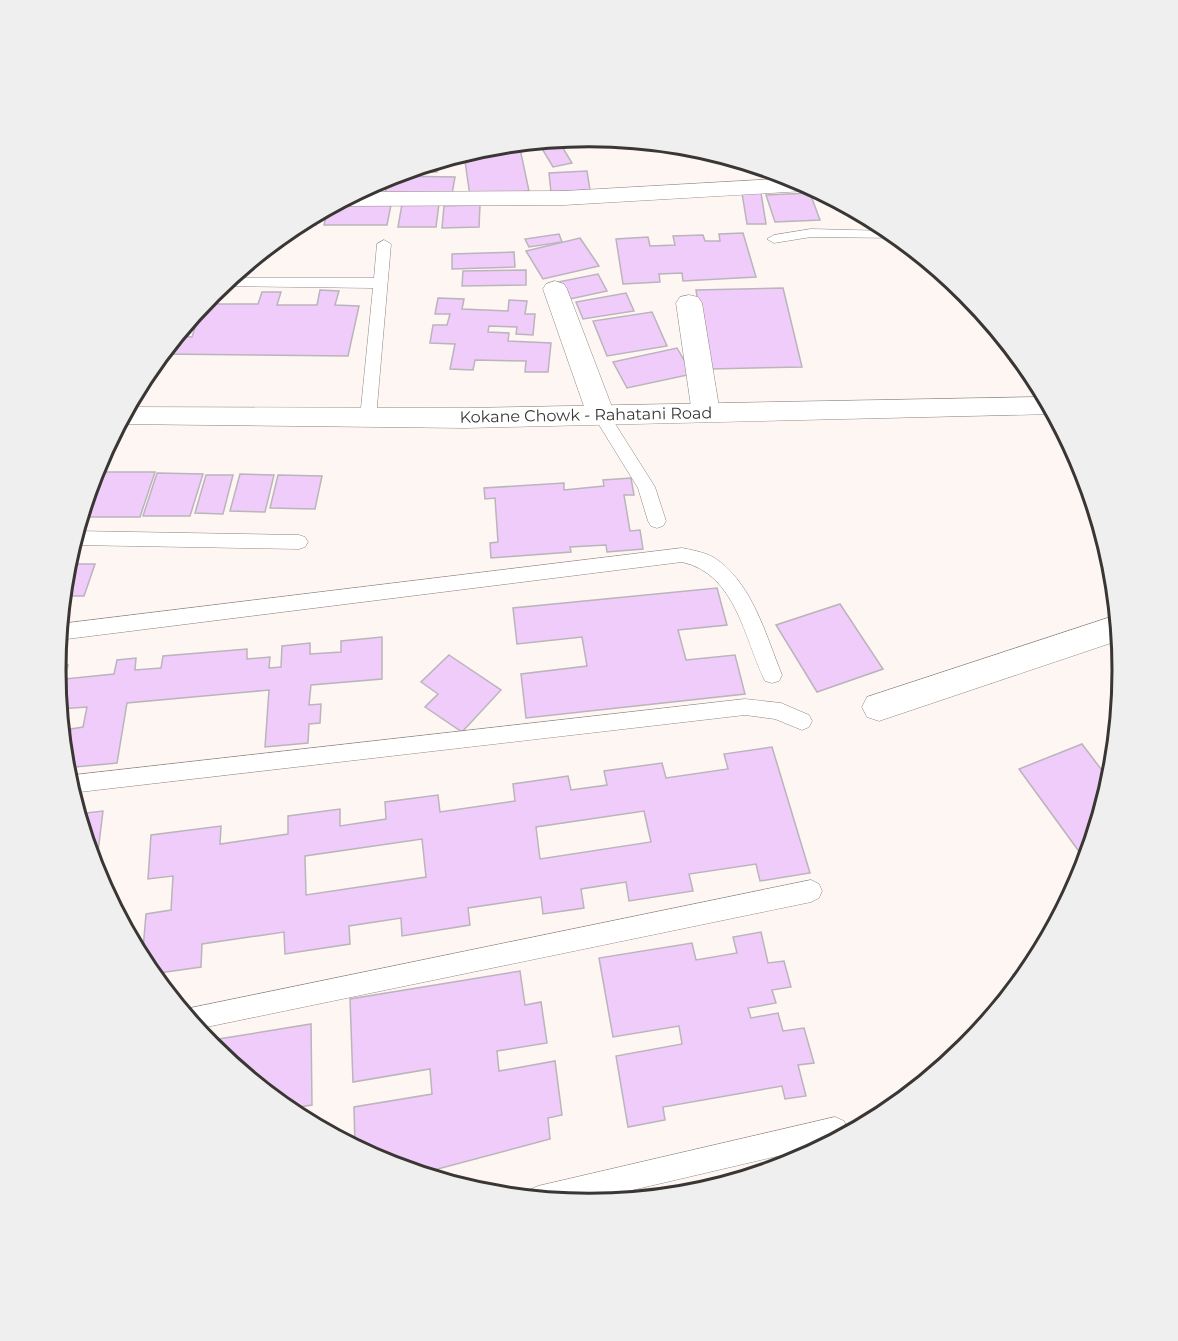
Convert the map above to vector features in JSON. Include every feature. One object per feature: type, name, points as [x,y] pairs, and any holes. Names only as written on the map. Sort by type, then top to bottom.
[{"type":"street","points":[[363,199],[564,198],[784,185]]},
{"type":"street","points":[[555,289],[601,415]]},
{"type":"street","points":[[689,303],[706,413]]},
{"type":"street","name":"Kokane Chowk - Rahatani Road","points":[[132,416],[368,418],[1040,406]]},
{"type":"street","points":[[879,707],[1111,630]]},
{"type":"lane","points":[[774,239],[811,233],[878,235]]},
{"type":"lane","points":[[368,418],[384,244]]},
{"type":"lane","points":[[238,283],[381,283]]},
{"type":"lane","points":[[601,415],[646,487],[657,521]]},
{"type":"lane","points":[[83,538],[298,542]]},
{"type":"lane","points":[[67,631],[682,555],[706,561],[723,574],[738,596],[772,675]]},
{"type":"lane","points":[[78,783],[745,707],[771,708],[789,713],[802,721]]},
{"type":"lane","points":[[198,1017],[811,891]]},
{"type":"lane","points":[[565,1193],[835,1130]]},
{"type":"building","points":[[563,149],[572,163],[553,167],[543,150]]},
{"type":"building","points":[[521,152],[529,191],[470,196],[465,163]]},
{"type":"building","points":[[587,171],[590,190],[551,192],[549,173]]},
{"type":"building","points":[[417,176],[455,177],[452,194],[385,193],[386,188]]},
{"type":"building","points":[[742,193],[761,193],[766,224],[747,224]]},
{"type":"building","points":[[803,193],[812,197],[820,220],[775,222],[766,195]]},
{"type":"building","points":[[402,204],[439,204],[436,227],[398,227]]},
{"type":"building","points":[[351,205],[391,205],[387,225],[324,225],[325,220]]},
{"type":"building","points":[[480,205],[479,227],[442,228],[444,206]]},
{"type":"building","points":[[743,233],[756,277],[683,281],[682,273],[659,274],[660,282],[623,284],[616,239],[648,237],[650,246],[675,245],[673,236],[703,235],[705,241],[720,241],[719,234]]},
{"type":"building","points":[[559,234],[562,242],[529,247],[525,239]]},
{"type":"building","points":[[580,238],[599,266],[543,279],[526,251]]},
{"type":"building","points":[[514,252],[515,267],[452,269],[452,254]]},
{"type":"building","points":[[526,270],[526,285],[462,286],[463,271]]},
{"type":"building","points":[[598,274],[607,291],[561,301],[553,283]]},
{"type":"building","points":[[783,288],[802,367],[709,369],[696,290]]},
{"type":"building","points":[[320,290],[339,291],[335,305],[359,306],[348,356],[172,354],[187,337],[192,337],[195,327],[216,304],[258,304],[262,292],[281,292],[277,305],[317,305]]},
{"type":"building","points":[[626,293],[634,311],[583,319],[576,302]]},
{"type":"building","points":[[438,298],[464,299],[462,309],[508,311],[509,300],[527,301],[525,314],[535,314],[533,335],[516,334],[517,327],[489,326],[488,332],[509,333],[508,341],[551,343],[548,372],[525,372],[526,361],[475,360],[473,370],[450,369],[455,344],[430,343],[433,325],[447,325],[450,314],[435,314]]},
{"type":"building","points":[[652,312],[667,346],[607,356],[593,321]]},
{"type":"building","points":[[677,348],[692,374],[627,388],[613,362]]},
{"type":"building","points":[[105,472],[155,472],[140,517],[89,517]]},
{"type":"building","points":[[157,473],[203,474],[190,516],[143,516]]},
{"type":"building","points":[[240,474],[274,475],[265,512],[230,511]]},
{"type":"building","points":[[206,475],[233,475],[223,514],[195,513]]},
{"type":"building","points":[[278,475],[322,476],[315,509],[270,508]]},
{"type":"building","points":[[631,478],[634,495],[624,495],[630,531],[640,530],[643,549],[607,552],[606,545],[570,547],[571,552],[491,558],[490,543],[498,542],[495,498],[485,499],[484,488],[564,483],[564,490],[604,486],[603,480]]},
{"type":"building","points":[[77,564],[95,564],[84,596],[71,596]]},
{"type":"building","points":[[717,588],[727,625],[678,630],[686,660],[735,655],[745,694],[526,718],[521,674],[587,666],[582,637],[517,644],[513,608]]},
{"type":"building","points":[[840,604],[883,669],[817,692],[776,625]]},
{"type":"building","points":[[382,637],[382,679],[311,685],[309,705],[321,704],[320,723],[309,724],[308,743],[265,747],[269,690],[127,703],[117,763],[75,767],[70,739],[71,729],[83,727],[87,707],[67,708],[66,679],[114,674],[117,660],[136,658],[135,670],[161,668],[163,656],[247,649],[247,659],[270,657],[269,668],[281,667],[282,646],[310,643],[310,654],[341,652],[341,641]]},
{"type":"building","points":[[449,655],[501,690],[462,732],[425,707],[438,694],[421,682]]},
{"type":"building","points":[[1082,744],[1102,771],[1079,852],[1019,769]]},
{"type":"building","points":[[772,747],[810,873],[760,881],[756,864],[689,874],[693,891],[629,901],[626,882],[581,889],[584,908],[543,914],[541,897],[468,908],[470,925],[402,936],[401,918],[349,926],[350,944],[285,954],[284,932],[202,944],[201,967],[162,973],[143,944],[146,914],[171,910],[173,876],[148,879],[151,835],[221,826],[220,844],[288,834],[288,816],[340,809],[340,826],[386,819],[385,802],[438,795],[440,812],[515,801],[513,784],[568,776],[571,790],[607,785],[604,771],[662,763],[666,778],[728,769],[724,754]],"holes":[[[644,811],[651,842],[540,859],[536,827]],[[422,839],[426,877],[306,895],[305,856]]]},
{"type":"building","points":[[103,811],[98,850],[94,839],[86,813]]},
{"type":"building","points":[[761,932],[768,963],[784,961],[791,987],[772,990],[776,1003],[748,1008],[751,1018],[778,1013],[783,1031],[804,1028],[814,1063],[798,1065],[806,1096],[785,1099],[782,1086],[663,1107],[665,1120],[628,1127],[616,1056],[682,1044],[679,1026],[613,1037],[599,958],[692,943],[696,960],[737,953],[733,937]]},
{"type":"building","points":[[520,971],[525,1005],[541,1002],[547,1043],[497,1051],[499,1071],[555,1061],[562,1115],[548,1118],[550,1139],[434,1170],[389,1154],[355,1138],[354,1107],[432,1094],[430,1069],[353,1082],[350,999]]},
{"type":"building","points":[[311,1024],[312,1105],[298,1105],[244,1064],[218,1039]]}]
